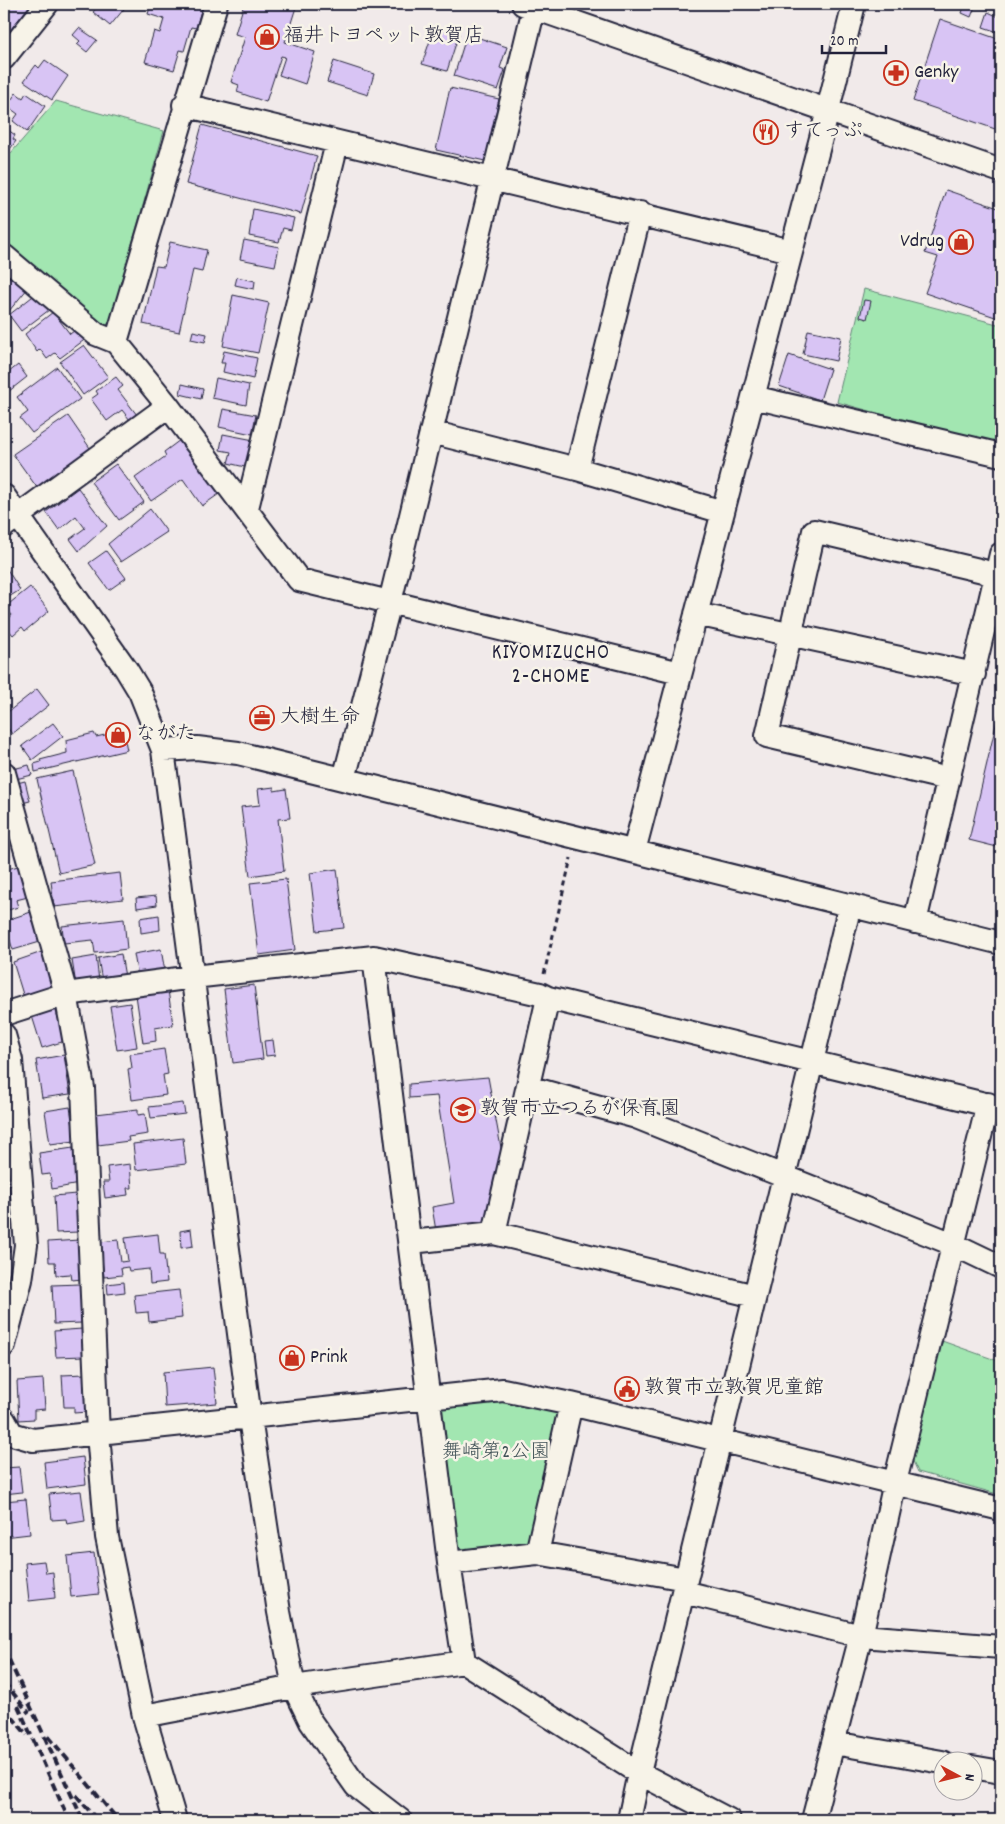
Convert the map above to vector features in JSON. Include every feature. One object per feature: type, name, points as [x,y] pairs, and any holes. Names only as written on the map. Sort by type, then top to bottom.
[{"type":"street","points":[[4,58],[47,4]]},
{"type":"street","points":[[116,342],[184,105],[216,4]]},
{"type":"street","points":[[634,851],[854,4]]},
{"type":"street","points":[[344,779],[390,602],[531,5],[1001,171]]},
{"type":"street","points":[[184,105],[337,143],[640,213],[791,251]]},
{"type":"street","points":[[247,508],[337,143]]},
{"type":"street","points":[[577,469],[640,213]]},
{"type":"street","points":[[4,256],[96,334],[116,342],[247,508],[300,580],[680,673]]},
{"type":"street","points":[[753,397],[1001,455]]},
{"type":"street","points":[[11,521],[168,406]]},
{"type":"street","points":[[431,432],[577,469],[723,512]]},
{"type":"street","points":[[4,496],[11,521],[126,669],[140,692],[163,750],[250,1418],[279,1612],[294,1687],[311,1722],[356,1786],[400,1820]]},
{"type":"street","points":[[948,779],[767,736],[814,531],[983,571],[998,579]]},
{"type":"street","points":[[915,922],[948,779],[998,579],[1001,554]]},
{"type":"street","points":[[696,614],[974,674]]},
{"type":"street","points":[[163,750],[197,748],[238,754],[1001,943]]},
{"type":"street","points":[[4,773],[66,994],[83,1088],[98,1434],[107,1537],[144,1716],[175,1820]]},
{"type":"street","points":[[630,1820],[639,1773],[850,906]]},
{"type":"street","points":[[374,957],[411,1242],[449,1563],[464,1662]]},
{"type":"street","points":[[4,1014],[66,994],[193,977],[374,957],[544,996],[994,1106],[954,1244],[895,1482],[861,1636],[813,1820]]},
{"type":"street","points":[[494,1233],[528,1087],[544,996]]},
{"type":"street","points":[[4,1035],[11,1060],[25,1214],[26,1246],[12,1278],[4,1345]]},
{"type":"street","points":[[528,1087],[636,1117],[954,1244],[1001,1267]]},
{"type":"street","points":[[411,1242],[494,1233],[755,1296]]},
{"type":"street","points":[[4,1420],[12,1434],[33,1440],[503,1390],[571,1404],[1001,1509]]},
{"type":"street","points":[[537,1553],[571,1404]]},
{"type":"street","points":[[449,1563],[537,1553],[685,1585],[861,1636],[1001,1647]]},
{"type":"street","points":[[144,1716],[294,1687],[464,1662],[639,1773],[729,1820]]},
{"type":"street","points":[[834,1743],[932,1760]]},
{"type":"street","points":[[982,1769],[1001,1772]]},
{"type":"path","points":[[544,996],[575,837]]},
{"type":"green space","points":[[56,101],[164,131],[110,322],[104,327],[4,242],[4,161]]},
{"type":"green space","points":[[864,289],[1001,325],[1001,447],[837,402]]},
{"type":"green space","points":[[942,1341],[1001,1362],[1001,1495],[918,1472],[912,1459]]},
{"type":"green space","name":"舞崎第2公園","points":[[500,1399],[556,1411],[558,1419],[531,1541],[524,1546],[460,1554],[453,1545],[441,1406]]},
{"type":"building","points":[[4,4],[31,4],[7,34],[4,32]]},
{"type":"building","points":[[100,4],[128,4],[110,26],[93,12]]},
{"type":"building","points":[[151,4],[203,4],[196,28],[191,27],[184,51],[180,50],[174,70],[145,62],[154,31],[160,33],[164,19],[148,14]]},
{"type":"building","points":[[244,4],[297,4],[285,42],[315,52],[305,84],[279,75],[285,57],[281,56],[266,102],[237,92],[239,85],[231,82],[245,37],[235,34]]},
{"type":"building","points":[[965,4],[976,4],[971,17],[962,13]]},
{"type":"building","points":[[1001,11],[1001,33],[983,27],[988,12],[999,17]]},
{"type":"building","points":[[940,19],[1001,40],[1001,131],[913,101]]},
{"type":"building","points":[[435,26],[459,34],[447,71],[422,64]]},
{"type":"building","points":[[79,28],[97,40],[87,52],[77,44],[80,41],[73,35]]},
{"type":"building","points":[[467,34],[507,47],[500,68],[505,70],[498,90],[454,76]]},
{"type":"building","points":[[45,60],[68,76],[52,100],[24,81],[36,65],[39,68]]},
{"type":"building","points":[[334,61],[374,74],[368,95],[327,82]]},
{"type":"building","points":[[450,88],[499,99],[485,161],[436,150]]},
{"type":"building","points":[[16,93],[23,98],[26,93],[45,106],[27,132],[13,121],[18,114],[7,106]]},
{"type":"building","points":[[202,125],[317,156],[301,214],[186,184]]},
{"type":"building","points":[[4,127],[15,135],[13,139],[16,141],[4,157]]},
{"type":"building","points":[[946,190],[1001,209],[1001,319],[925,293],[938,257],[925,253]]},
{"type":"building","points":[[253,209],[294,218],[291,230],[283,228],[279,242],[249,236]]},
{"type":"building","points":[[244,240],[279,247],[275,266],[240,259]]},
{"type":"building","points":[[170,242],[207,250],[202,272],[193,270],[179,332],[143,324],[156,266],[164,267]]},
{"type":"building","points":[[9,271],[28,288],[4,317],[4,277]]},
{"type":"building","points":[[237,277],[255,281],[254,289],[235,285]]},
{"type":"building","points":[[37,293],[49,310],[21,331],[9,315]]},
{"type":"building","points":[[233,295],[269,303],[258,353],[223,346]]},
{"type":"building","points":[[864,300],[871,301],[867,319],[860,317]]},
{"type":"building","points":[[53,312],[70,334],[79,327],[87,338],[60,358],[55,353],[47,359],[40,349],[37,352],[25,334]]},
{"type":"building","points":[[808,330],[841,337],[836,361],[803,354]]},
{"type":"building","points":[[193,331],[207,334],[205,342],[191,339]]},
{"type":"building","points":[[84,345],[108,377],[83,395],[60,362]]},
{"type":"building","points":[[224,351],[257,358],[253,379],[223,372],[225,363],[221,363]]},
{"type":"building","points":[[789,355],[830,369],[820,400],[779,386]]},
{"type":"building","points":[[18,365],[27,377],[4,395],[4,376]]},
{"type":"building","points":[[57,367],[80,399],[32,433],[20,418],[28,412],[17,397]]},
{"type":"building","points":[[116,377],[123,386],[118,390],[137,415],[130,420],[122,410],[107,421],[91,399],[98,394],[96,391]]},
{"type":"building","points":[[216,378],[249,385],[246,405],[212,398]]},
{"type":"building","points":[[182,384],[203,389],[201,399],[180,394]]},
{"type":"building","points":[[223,409],[256,415],[252,434],[219,427]]},
{"type":"building","points":[[68,416],[92,451],[38,489],[13,454]]},
{"type":"building","points":[[223,434],[254,440],[249,468],[228,463],[231,452],[220,450]]},
{"type":"building","points":[[180,440],[219,494],[202,506],[183,479],[151,501],[135,478],[166,456],[164,452]]},
{"type":"building","points":[[116,464],[144,502],[119,520],[91,482]]},
{"type":"building","points":[[78,488],[107,526],[79,551],[70,539],[85,528],[76,516],[59,530],[46,512]]},
{"type":"building","points":[[150,509],[167,532],[121,562],[108,544]]},
{"type":"building","points":[[106,551],[126,578],[109,590],[89,563]]},
{"type":"building","points":[[4,567],[20,590],[4,600]]},
{"type":"building","points":[[30,587],[49,611],[25,631],[22,627],[13,635],[4,624],[12,615],[5,607]]},
{"type":"building","points":[[37,689],[49,705],[12,734],[4,723],[4,715]]},
{"type":"building","points":[[1001,703],[1001,848],[969,840]]},
{"type":"building","points":[[53,723],[63,736],[32,760],[22,746]]},
{"type":"building","points":[[123,731],[127,750],[35,772],[34,764],[41,762],[40,760],[67,753],[66,740],[94,733],[96,737]]},
{"type":"building","points":[[29,765],[32,775],[16,779],[13,769]]},
{"type":"building","points":[[73,771],[95,865],[59,873],[37,779]]},
{"type":"building","points":[[25,781],[30,801],[22,803],[17,783]]},
{"type":"building","points":[[274,787],[274,791],[286,789],[290,818],[278,819],[284,871],[250,876],[241,807],[260,805],[258,789]]},
{"type":"building","points":[[18,866],[28,897],[16,900],[18,907],[5,911],[4,870]]},
{"type":"building","points":[[337,869],[344,928],[317,931],[310,873]]},
{"type":"building","points":[[120,873],[123,899],[54,907],[51,881]]},
{"type":"building","points":[[286,879],[295,950],[259,955],[250,883]]},
{"type":"building","points":[[156,896],[157,905],[137,908],[136,898]]},
{"type":"building","points":[[31,912],[40,942],[13,950],[4,921]]},
{"type":"building","points":[[159,915],[160,930],[141,933],[140,918]]},
{"type":"building","points":[[124,919],[127,949],[95,953],[93,940],[64,943],[62,926]]},
{"type":"building","points":[[161,949],[165,972],[138,977],[134,954]]},
{"type":"building","points":[[42,952],[54,992],[25,1001],[13,962]]},
{"type":"building","points":[[121,954],[125,977],[102,981],[98,958]]},
{"type":"building","points":[[96,956],[99,981],[76,985],[72,960]]},
{"type":"building","points":[[254,985],[263,1059],[233,1063],[224,989]]},
{"type":"building","points":[[168,990],[173,1025],[155,1028],[156,1041],[143,1043],[136,995]]},
{"type":"building","points":[[130,1003],[137,1047],[117,1050],[110,1006]]},
{"type":"building","points":[[55,1008],[65,1041],[42,1048],[32,1016]]},
{"type":"building","points":[[273,1040],[275,1055],[266,1056],[264,1041]]},
{"type":"building","points":[[164,1049],[168,1074],[163,1075],[166,1095],[132,1100],[128,1069],[132,1068],[130,1054]]},
{"type":"building","points":[[64,1055],[70,1094],[42,1098],[36,1060]]},
{"type":"building","points":[[488,1077],[502,1153],[487,1223],[436,1231],[432,1207],[454,1203],[437,1096],[409,1098],[409,1084]]},
{"type":"building","points":[[183,1103],[185,1114],[151,1118],[149,1107]]},
{"type":"building","points":[[70,1107],[75,1141],[50,1144],[45,1111]]},
{"type":"building","points":[[138,1109],[138,1115],[145,1114],[148,1134],[128,1137],[129,1141],[98,1145],[96,1114]]},
{"type":"building","points":[[183,1138],[186,1164],[136,1170],[133,1144]]},
{"type":"building","points":[[73,1148],[79,1184],[52,1189],[50,1174],[42,1175],[39,1153]]},
{"type":"building","points":[[130,1164],[132,1188],[127,1188],[128,1195],[105,1198],[103,1182],[109,1182],[107,1167]]},
{"type":"building","points":[[76,1194],[78,1232],[56,1233],[54,1196]]},
{"type":"building","points":[[191,1229],[193,1246],[181,1248],[180,1231]]},
{"type":"building","points":[[4,1230],[10,1252],[4,1254]]},
{"type":"building","points":[[158,1234],[160,1254],[164,1254],[167,1282],[150,1284],[149,1269],[129,1271],[128,1267],[121,1268],[122,1275],[104,1277],[100,1242],[118,1240],[121,1262],[128,1261],[125,1238]]},
{"type":"building","points":[[79,1240],[82,1279],[72,1280],[71,1274],[56,1275],[55,1262],[49,1262],[48,1242]]},
{"type":"building","points":[[124,1282],[125,1292],[108,1294],[107,1284]]},
{"type":"building","points":[[80,1284],[82,1323],[54,1324],[52,1285]]},
{"type":"building","points":[[179,1290],[182,1318],[149,1322],[148,1312],[136,1313],[134,1295]]},
{"type":"building","points":[[82,1329],[84,1356],[56,1357],[54,1331]]},
{"type":"building","points":[[213,1367],[217,1403],[165,1407],[163,1372]]},
{"type":"building","points":[[85,1374],[87,1412],[74,1413],[74,1407],[64,1407],[62,1375]]},
{"type":"building","points":[[43,1379],[45,1409],[34,1410],[34,1419],[19,1420],[17,1381]]},
{"type":"building","points":[[83,1457],[86,1484],[47,1489],[44,1462]]},
{"type":"building","points":[[19,1467],[22,1492],[4,1494],[4,1468]]},
{"type":"building","points":[[81,1491],[85,1521],[67,1524],[66,1519],[52,1520],[49,1494]]},
{"type":"building","points":[[26,1499],[30,1534],[4,1537],[4,1501]]},
{"type":"building","points":[[94,1553],[99,1594],[71,1597],[67,1556]]},
{"type":"building","points":[[44,1561],[46,1573],[53,1572],[55,1598],[29,1601],[25,1563]]},
{"type":"railway","points":[[4,1649],[83,1820]]},
{"type":"railway","points":[[4,1682],[29,1713]]},
{"type":"railway","points":[[18,1706],[69,1820]]},
{"type":"railway","points":[[4,1707],[27,1735]]},
{"type":"railway","points":[[48,1736],[118,1820]]},
{"type":"railway","points":[[76,1795],[97,1820]]},
{"type":"place","name":"福井トヨペット敦賀店","points":[[267,37]]},
{"type":"place","name":"Genky","points":[[896,73]]},
{"type":"place","name":"すてっぷ","points":[[766,132]]},
{"type":"place","name":"Vdrug","points":[[961,242]]},
{"type":"place","name":"大樹生命","points":[[262,718]]},
{"type":"place","name":"ながた","points":[[118,735]]},
{"type":"place","name":"敦賀市立つるが保育園","points":[[463,1110]]},
{"type":"place","name":"Prink","points":[[292,1358]]},
{"type":"place","name":"敦賀市立敦賀児童館","points":[[627,1389]]},
{"type":"district","name":"KIYOMIZUCHO 2-CHOME","points":[[551,666]]}]
